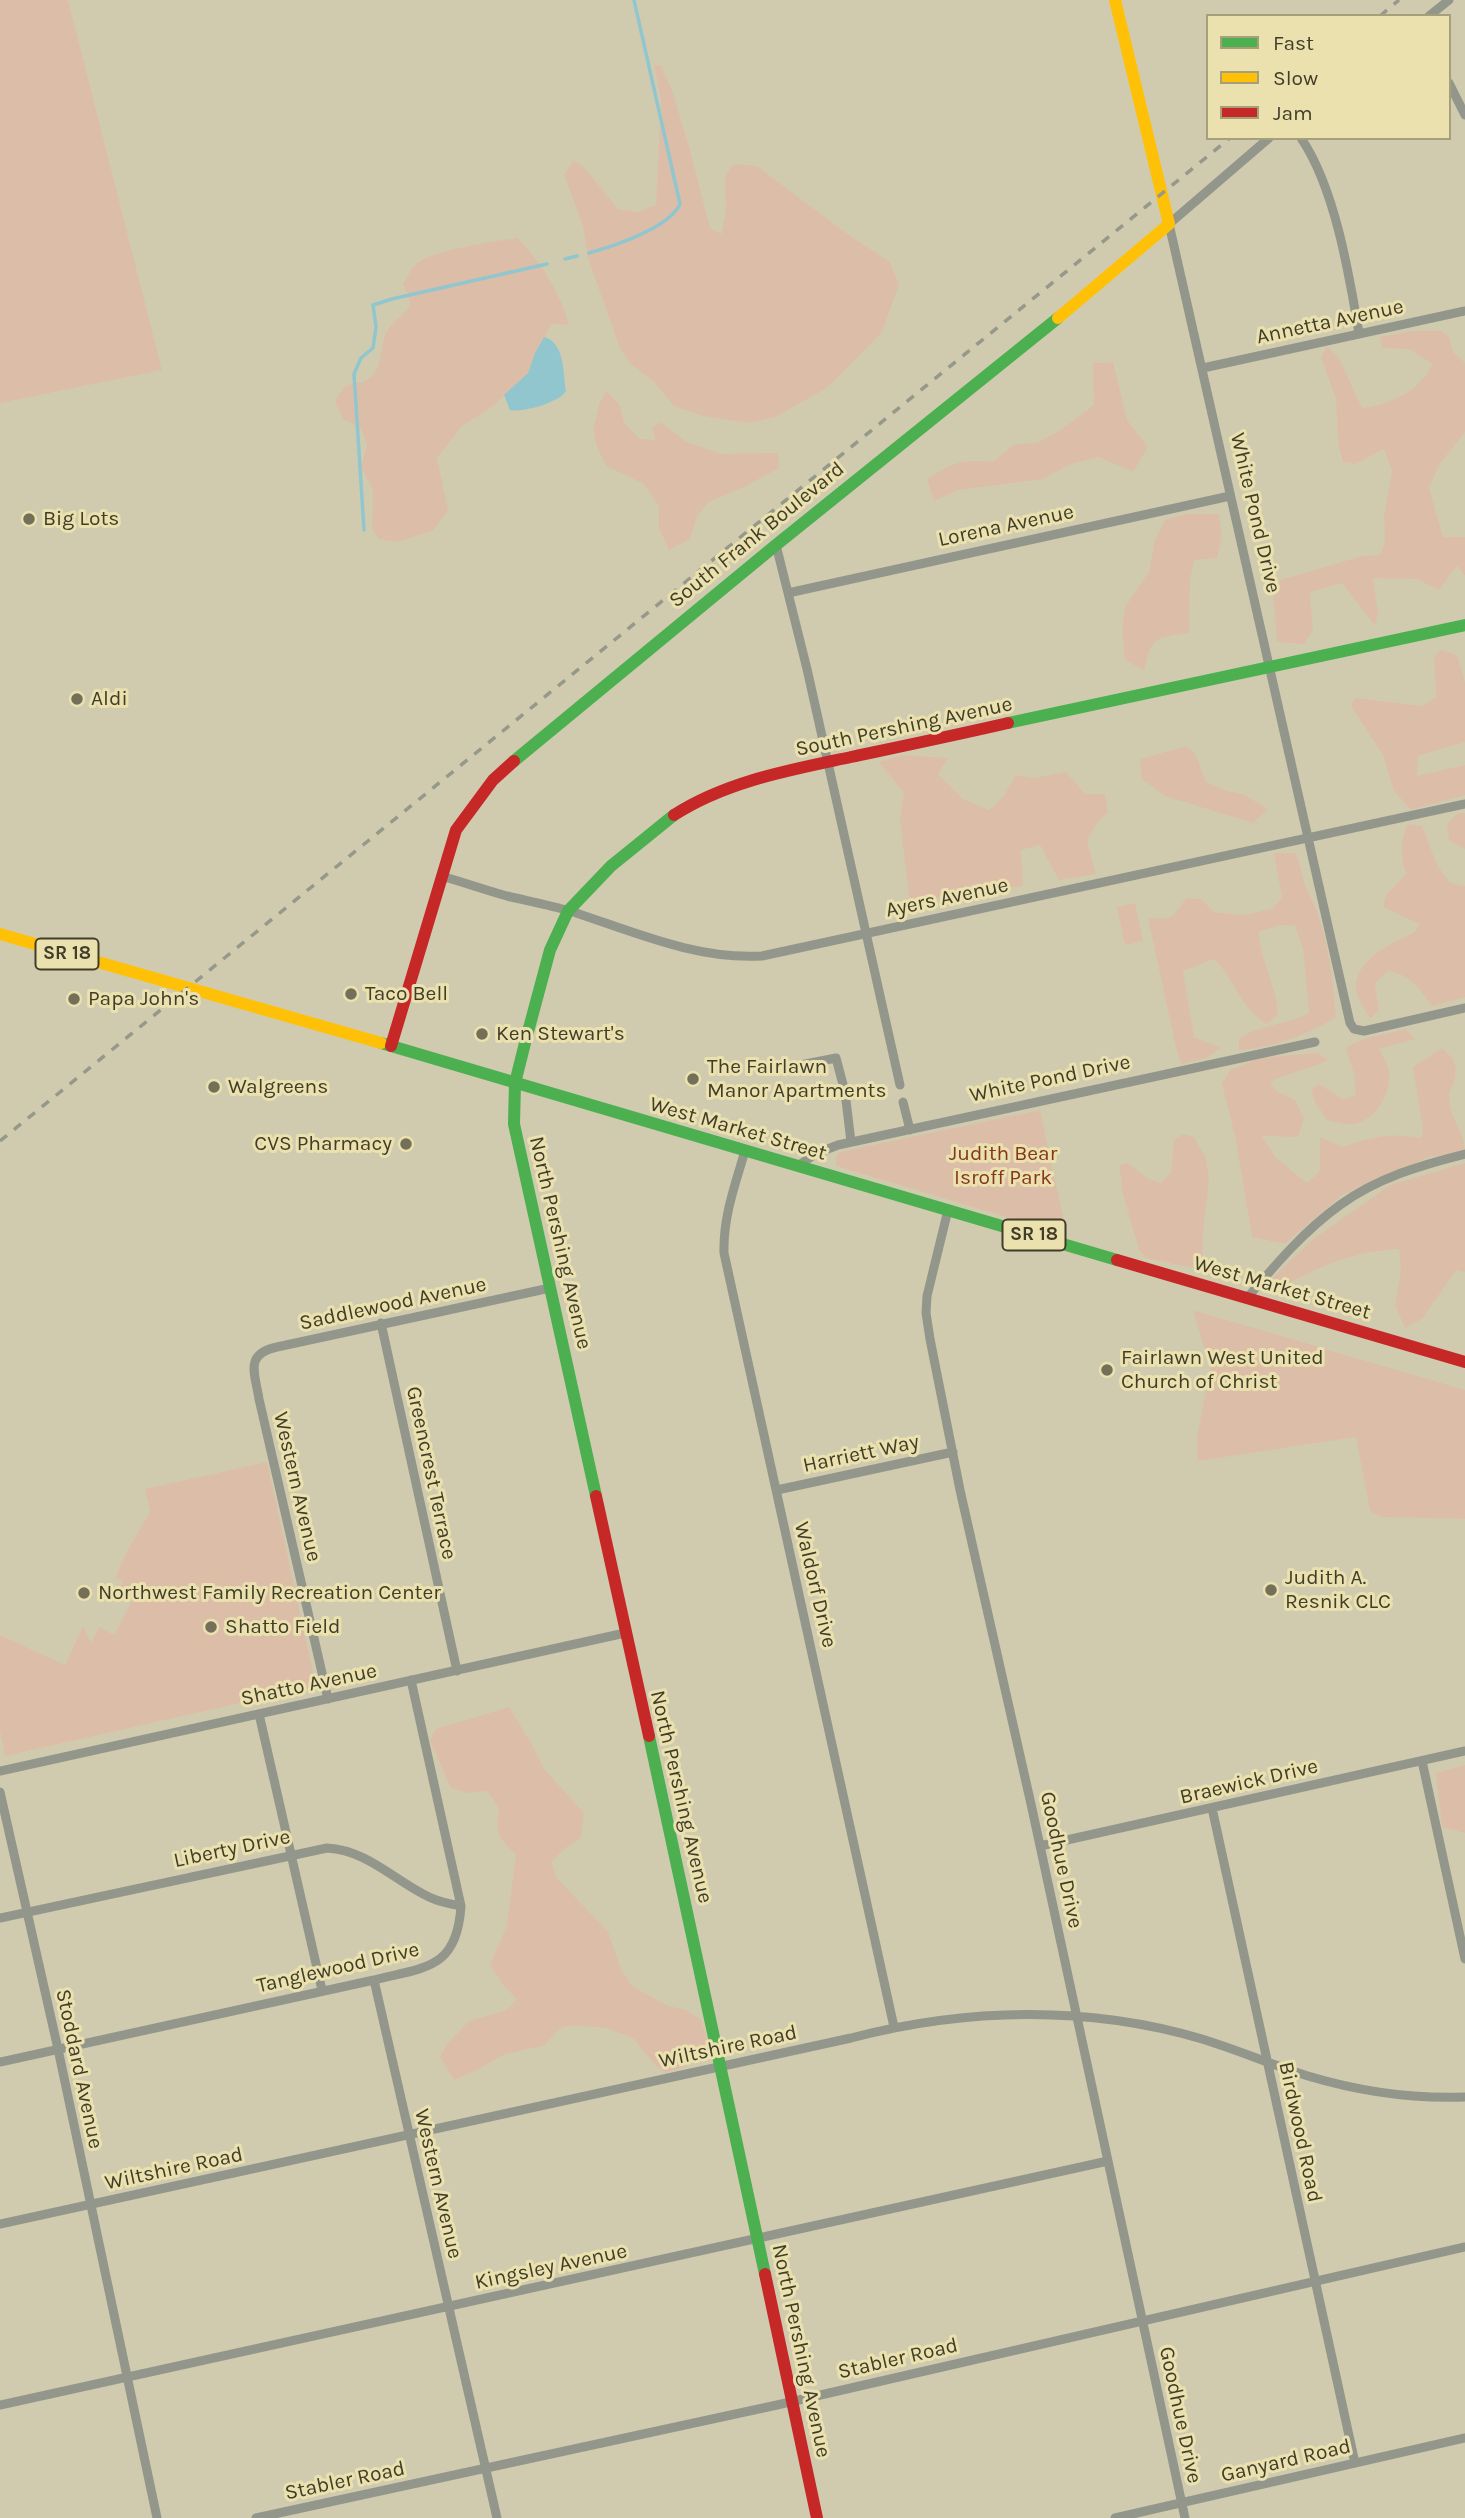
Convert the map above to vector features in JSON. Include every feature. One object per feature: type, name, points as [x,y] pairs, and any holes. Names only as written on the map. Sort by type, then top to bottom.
[{"type":"street","name":"White Pond Drive","points":[[1115,0],[1203,368],[1350,1023],[1358,1031],[1465,1008]]},
{"type":"street","points":[[1431,14],[1448,0]]},
{"type":"street","points":[[1451,87],[1465,116]]},
{"type":"street","name":"South Frank Boulevard","points":[[391,1046],[456,830],[493,780],[776,545],[1097,286],[1267,140]]},
{"type":"street","points":[[1302,140],[1311,153],[1331,206],[1359,333]]},
{"type":"street","name":"Annetta Avenue","points":[[1203,368],[1465,311]]},
{"type":"street","name":"Lorena Avenue","points":[[789,593],[1230,496]]},
{"type":"street","points":[[776,545],[868,934],[900,1085]]},
{"type":"street","name":"South Pershing Avenue","points":[[515,1083],[548,957],[568,911],[611,866],[670,818],[693,803],[733,785],[827,763],[1465,625]]},
{"type":"street","name":"Ayers Avenue","points":[[440,876],[699,951],[744,957],[779,954],[1465,804]]},
{"type":"street","name":"West Market Street","points":[[0,934],[391,1046],[1465,1362]]},
{"type":"street","name":"White Pond Drive","points":[[798,1166],[815,1154],[851,1142],[1315,1042]]},
{"type":"street","points":[[780,1069],[836,1058],[845,1092],[851,1142]]},
{"type":"street","name":"North Pershing Avenue","points":[[515,1083],[514,1124],[692,1931],[817,2518]]},
{"type":"street","points":[[903,1102],[910,1129]]},
{"type":"street","name":"Waldorf Drive","points":[[745,1151],[729,1205],[724,1253],[894,2027]]},
{"type":"street","points":[[1248,1297],[1296,1243],[1340,1205],[1392,1177],[1465,1154]]},
{"type":"street","name":"Goodhue Drive","points":[[948,1210],[930,1282],[926,1313],[953,1452],[1185,2518]]},
{"type":"street","name":"Saddlewood Avenue","points":[[253,1365],[256,1355],[270,1348],[550,1288]]},
{"type":"street","name":"Greencrest Terrace","points":[[381,1324],[457,1671]]},
{"type":"street","name":"Western Avenue","points":[[253,1365],[271,1457],[328,1699]]},
{"type":"street","name":"Harriett Way","points":[[777,1490],[953,1452]]},
{"type":"street","name":"Shatto Avenue","points":[[0,1771],[625,1633]]},
{"type":"street","name":"Tanglewood Drive","points":[[0,2062],[374,1980],[424,1968],[444,1956],[452,1947],[459,1929],[461,1906],[411,1680]]},
{"type":"street","points":[[259,1714],[322,1990]]},
{"type":"street","name":"Braewick Drive","points":[[1040,1846],[1465,1751]]},
{"type":"street","points":[[1422,1761],[1465,1959]]},
{"type":"street","name":"Stoddard Avenue","points":[[0,1792],[158,2518]]},
{"type":"street","name":"Birdwood Road","points":[[1212,1808],[1355,2463]]},
{"type":"street","name":"Liberty Drive","points":[[0,1918],[327,1848],[345,1850],[361,1856],[429,1897],[461,1906]]},
{"type":"street","name":"Western Avenue","points":[[374,1980],[497,2518]]},
{"type":"street","name":"Wiltshire Road","points":[[0,2224],[894,2027],[995,2015],[1077,2016],[1155,2027],[1201,2039],[1306,2075],[1361,2089],[1398,2095],[1465,2097]]},
{"type":"street","name":"Kingsley Avenue","points":[[0,2404],[1108,2161]]},
{"type":"street","name":"Stabler Road","points":[[256,2518],[792,2401],[1465,2247]]},
{"type":"street","name":"Ganyard Road","points":[[1115,2518],[1465,2438]]},
{"type":"green space","points":[[0,0],[68,0],[162,370],[0,403]]},
{"type":"green space","points":[[654,65],[661,66],[672,90],[710,228],[721,234],[726,209],[726,177],[731,168],[735,164],[757,166],[853,238],[890,262],[899,285],[882,332],[828,387],[776,417],[748,423],[703,416],[674,406],[654,382],[630,363],[619,346],[588,258],[583,226],[564,175],[573,161],[583,166],[618,209],[638,212],[656,205],[661,100]]},
{"type":"green space","points":[[517,238],[549,278],[569,325],[552,324],[535,353],[528,373],[492,407],[462,426],[437,458],[448,510],[433,531],[396,542],[379,539],[372,529],[373,490],[361,467],[367,446],[361,428],[343,419],[335,402],[344,388],[368,380],[376,371],[386,333],[410,305],[403,284],[415,265],[448,251]]},
{"type":"green space","points":[[1412,331],[1441,331],[1449,337],[1453,352],[1465,363],[1465,432],[1439,465],[1429,488],[1443,537],[1465,537],[1465,576],[1457,566],[1439,590],[1417,579],[1373,578],[1378,612],[1375,626],[1342,583],[1310,592],[1313,630],[1304,644],[1277,642],[1273,597],[1280,580],[1362,556],[1380,555],[1385,542],[1384,516],[1392,471],[1384,449],[1355,464],[1343,462],[1338,443],[1336,399],[1321,357],[1327,346],[1339,358],[1362,408],[1383,404],[1412,389],[1427,374],[1432,364],[1409,349],[1382,348],[1380,337]]},
{"type":"green space","points":[[1113,362],[1127,420],[1148,447],[1133,472],[1099,457],[1071,464],[1043,479],[958,490],[934,501],[927,479],[936,473],[966,462],[993,462],[1013,445],[1038,442],[1061,430],[1094,405],[1093,363]]},
{"type":"green space","points":[[606,391],[620,405],[624,423],[640,439],[656,440],[652,428],[661,422],[685,441],[720,454],[778,453],[779,468],[709,502],[697,516],[690,539],[669,550],[659,528],[659,507],[644,484],[606,466],[597,447],[593,430],[599,404]]},
{"type":"green space","points":[[1185,514],[1219,514],[1222,535],[1217,558],[1194,560],[1190,580],[1189,633],[1156,641],[1149,651],[1144,671],[1125,659],[1122,629],[1125,607],[1150,570],[1154,542],[1165,520]]},
{"type":"green space","points":[[1441,650],[1457,655],[1465,682],[1465,742],[1418,756],[1417,776],[1465,765],[1465,795],[1411,810],[1394,791],[1383,755],[1351,706],[1355,698],[1423,706],[1436,697],[1434,657]]},
{"type":"green space","points":[[1186,746],[1196,755],[1206,782],[1245,795],[1268,809],[1253,823],[1165,796],[1142,779],[1140,759]]},
{"type":"green space","points":[[903,755],[948,758],[938,774],[963,799],[989,810],[1003,797],[1016,775],[1034,778],[1066,772],[1085,794],[1105,794],[1108,813],[1098,821],[1087,840],[1096,874],[1059,880],[1040,845],[1021,850],[1023,886],[955,892],[910,906],[900,819],[904,793],[879,762]]},
{"type":"green space","points":[[1458,813],[1465,813],[1465,849],[1449,840],[1447,824]]},
{"type":"green space","points":[[1408,824],[1422,826],[1437,865],[1450,883],[1465,886],[1465,997],[1432,1006],[1408,979],[1388,971],[1375,983],[1379,1010],[1370,1019],[1356,990],[1361,969],[1376,954],[1415,932],[1419,924],[1383,907],[1386,895],[1406,874],[1402,849]]},
{"type":"green space","points":[[1274,853],[1296,853],[1325,940],[1336,1017],[1289,1040],[1239,1050],[1239,1039],[1247,1034],[1309,1013],[1303,949],[1295,926],[1279,925],[1259,932],[1278,1014],[1267,1024],[1251,1011],[1214,959],[1183,971],[1194,1037],[1221,1048],[1206,1058],[1182,1064],[1177,1052],[1148,918],[1162,919],[1171,916],[1186,898],[1201,899],[1214,912],[1243,915],[1272,909],[1282,898]]},
{"type":"green space","points":[[1135,903],[1143,941],[1125,945],[1117,907]]},
{"type":"green space","points":[[1405,1029],[1415,1039],[1379,1049],[1387,1064],[1389,1077],[1386,1095],[1376,1111],[1362,1122],[1354,1124],[1327,1120],[1315,1102],[1311,1089],[1319,1084],[1344,1100],[1356,1094],[1354,1074],[1346,1049],[1365,1039]]},
{"type":"green space","points":[[1442,1048],[1452,1058],[1455,1066],[1449,1094],[1450,1105],[1465,1151],[1429,1157],[1343,1194],[1285,1244],[1252,1237],[1235,1136],[1222,1084],[1230,1070],[1259,1058],[1317,1053],[1328,1060],[1270,1082],[1276,1091],[1295,1100],[1304,1119],[1298,1137],[1262,1136],[1276,1158],[1307,1183],[1320,1171],[1320,1137],[1343,1147],[1381,1136],[1421,1138],[1423,1131],[1413,1067]]},
{"type":"green space","name":"Judith Bear Isroff Park","points":[[1040,1110],[1067,1235],[836,1166],[836,1156],[840,1152]]},
{"type":"green space","points":[[1183,1134],[1194,1137],[1206,1158],[1209,1181],[1202,1270],[1146,1258],[1139,1250],[1123,1195],[1119,1165],[1127,1163],[1149,1179],[1161,1183],[1171,1172],[1174,1140]]},
{"type":"green space","points":[[1465,1163],[1465,1272],[1456,1270],[1423,1318],[1405,1328],[1395,1305],[1401,1270],[1399,1249],[1349,1257],[1269,1291],[1270,1280],[1312,1240],[1390,1185]]},
{"type":"green space","points":[[1193,1310],[1465,1390],[1465,1519],[1381,1517],[1370,1511],[1356,1437],[1198,1461],[1197,1438],[1210,1368]]},
{"type":"green space","points":[[267,1462],[316,1686],[5,1756],[0,1730],[0,1635],[65,1665],[83,1626],[91,1643],[99,1627],[114,1635],[133,1599],[118,1591],[123,1581],[115,1578],[128,1549],[150,1512],[145,1489]]},
{"type":"green space","points":[[509,1707],[544,1769],[584,1813],[581,1838],[551,1862],[557,1878],[608,1932],[621,1969],[632,1986],[668,2006],[686,2010],[701,2020],[713,2056],[666,2073],[654,2064],[634,2039],[607,2028],[572,2025],[559,2029],[545,2045],[503,2055],[454,2080],[440,2057],[447,2044],[469,2021],[505,2011],[517,1999],[502,1984],[490,1965],[507,1925],[516,1854],[499,1834],[499,1808],[487,1791],[468,1793],[450,1787],[430,1740],[436,1729]]},
{"type":"green space","points":[[1465,1765],[1465,1833],[1442,1827],[1436,1773]]},
{"type":"water","points":[[544,337],[556,345],[559,352],[566,391],[557,399],[541,406],[510,410],[504,395],[528,373]]},
{"type":"waterway","points":[[589,253],[626,241],[653,228],[665,221],[680,204],[634,0]]},
{"type":"waterway","points":[[565,259],[577,256]]},
{"type":"waterway","points":[[364,530],[354,374],[361,358],[373,348],[376,327],[373,305],[547,264]]},
{"type":"railway","points":[[1382,14],[1399,0]]},
{"type":"railway","points":[[0,1141],[1228,140]]},
{"type":"traffic: fast","points":[[514,761],[1058,318]]},
{"type":"traffic: fast","points":[[1008,723],[1465,625]]},
{"type":"traffic: fast","points":[[596,1496],[514,1124],[515,1083],[550,950],[568,911],[611,866],[674,815]]},
{"type":"traffic: fast","points":[[381,1043],[1117,1260]]},
{"type":"traffic: fast","points":[[649,1736],[765,2274]]},
{"type":"traffic: slow","points":[[1058,318],[1169,224],[1115,0]]},
{"type":"traffic: slow","points":[[0,934],[381,1043]]},
{"type":"traffic: jam","points":[[674,815],[715,793],[759,778],[1008,723]]},
{"type":"traffic: jam","points":[[391,1046],[456,830],[493,780],[514,761]]},
{"type":"traffic: jam","points":[[1117,1260],[1465,1362]]},
{"type":"traffic: jam","points":[[596,1496],[649,1736]]},
{"type":"traffic: jam","points":[[765,2274],[817,2518]]},
{"type":"place","name":"Big Lots","points":[[29,519]]},
{"type":"place","name":"Aldi","points":[[77,699]]},
{"type":"place","name":"Taco Bell","points":[[351,994]]},
{"type":"place","name":"Papa John's","points":[[74,999]]},
{"type":"place","name":"Ken Stewart's","points":[[482,1034]]},
{"type":"place","name":"The Fairlawn Manor Apartments","points":[[693,1079]]},
{"type":"place","name":"Walgreens","points":[[214,1087]]},
{"type":"place","name":"CVS Pharmacy","points":[[406,1144]]},
{"type":"place","name":"Fairlawn West United Church of Christ","points":[[1107,1370]]},
{"type":"place","name":"Judith A. Resnik CLC","points":[[1271,1590]]},
{"type":"place","name":"Northwest Family Recreation Center","points":[[84,1593]]},
{"type":"place","name":"Shatto Field","points":[[211,1627]]}]
